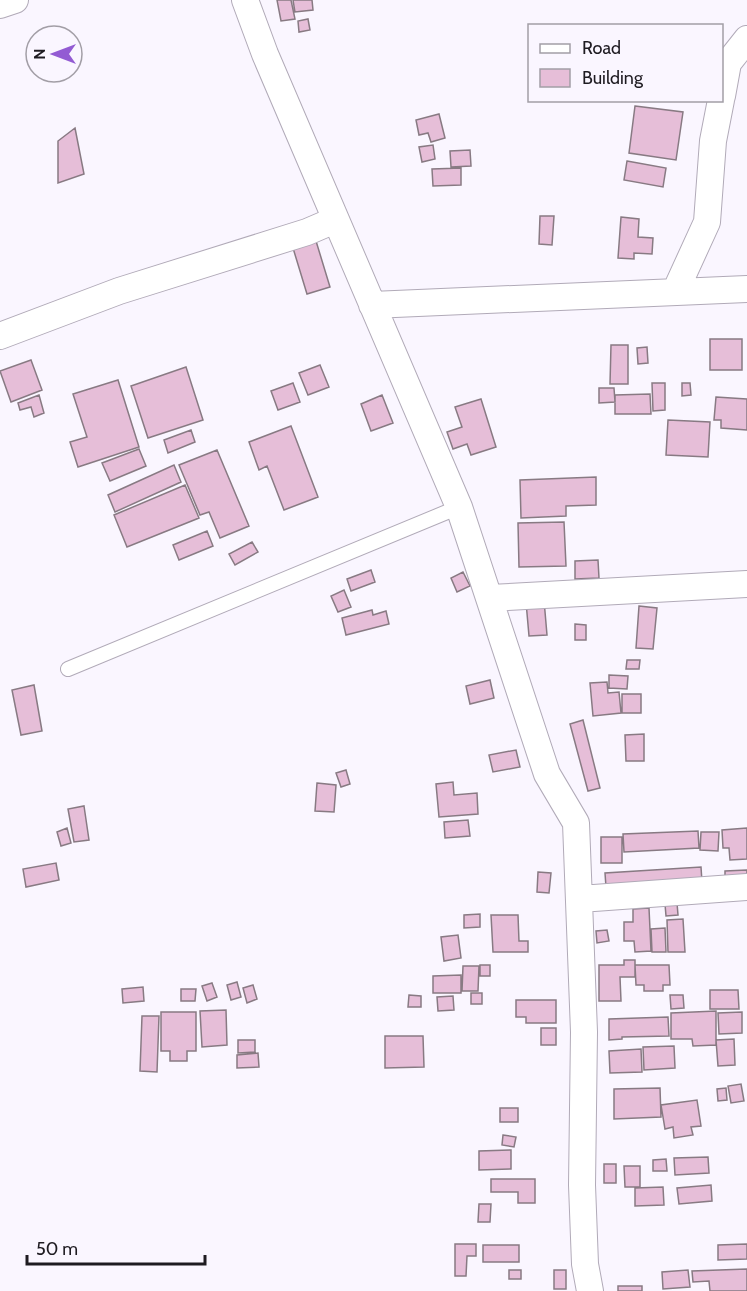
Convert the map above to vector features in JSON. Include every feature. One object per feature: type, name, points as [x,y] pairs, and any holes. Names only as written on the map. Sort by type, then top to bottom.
[{"type":"street","points":[[0,5],[15,0]]},
{"type":"street","points":[[245,0],[265,54],[335,220],[459,507],[547,774],[576,823],[584,1032],[582,1185],[585,1264],[590,1291]]},
{"type":"street","points":[[723,90],[728,63],[747,39]]},
{"type":"street","points":[[675,292],[707,222],[713,141],[721,102]]},
{"type":"street","points":[[0,336],[119,291],[307,232],[335,220]]},
{"type":"street","points":[[372,305],[747,289]]},
{"type":"street","points":[[490,598],[747,584]]},
{"type":"street","points":[[580,899],[747,887]]},
{"type":"lane","points":[[68,669],[459,507]]},
{"type":"building","points":[[277,0],[291,0],[295,19],[281,21]]},
{"type":"building","points":[[293,0],[312,0],[313,10],[295,12]]},
{"type":"building","points":[[308,19],[310,30],[299,32],[298,21]]},
{"type":"building","points":[[635,106],[683,112],[676,160],[629,153]]},
{"type":"building","points":[[439,114],[445,138],[431,142],[428,133],[419,135],[416,120]]},
{"type":"building","points":[[75,128],[84,174],[58,183],[58,141]]},
{"type":"building","points":[[433,145],[435,159],[422,162],[419,147]]},
{"type":"building","points":[[470,150],[471,166],[451,167],[450,151]]},
{"type":"building","points":[[627,161],[666,168],[663,187],[624,180]]},
{"type":"building","points":[[461,168],[461,185],[433,186],[432,169]]},
{"type":"building","points":[[540,216],[554,216],[552,245],[539,244]]},
{"type":"building","points":[[621,217],[639,219],[638,237],[653,238],[652,254],[634,253],[634,259],[618,258]]},
{"type":"building","points":[[316,241],[330,287],[307,294],[293,248]]},
{"type":"building","points":[[710,339],[742,339],[742,370],[710,370]]},
{"type":"building","points":[[611,345],[628,345],[628,384],[610,384]]},
{"type":"building","points":[[647,347],[648,363],[638,364],[637,348]]},
{"type":"building","points":[[31,360],[42,390],[11,402],[0,371]]},
{"type":"building","points":[[320,365],[329,387],[308,395],[299,373]]},
{"type":"building","points":[[186,367],[203,420],[148,438],[131,386]]},
{"type":"building","points":[[118,380],[139,447],[78,467],[70,442],[87,437],[73,394]]},
{"type":"building","points":[[293,383],[300,402],[278,410],[271,391]]},
{"type":"building","points":[[652,383],[665,383],[665,410],[653,411]]},
{"type":"building","points":[[682,383],[690,383],[691,395],[682,396]]},
{"type":"building","points":[[599,388],[614,388],[615,402],[599,403]]},
{"type":"building","points":[[650,394],[651,414],[615,414],[615,395]]},
{"type":"building","points":[[39,395],[44,413],[34,417],[31,407],[20,410],[18,403]]},
{"type":"building","points":[[382,395],[393,423],[371,431],[361,404]]},
{"type":"building","points":[[716,397],[747,399],[747,430],[721,428],[721,420],[714,420]]},
{"type":"building","points":[[481,399],[496,447],[471,455],[467,444],[453,449],[447,432],[462,427],[455,407]]},
{"type":"building","points":[[668,420],[710,422],[708,457],[666,455]]},
{"type":"building","points":[[291,426],[318,497],[284,510],[267,466],[259,470],[249,442]]},
{"type":"building","points":[[191,430],[195,442],[168,453],[164,440]]},
{"type":"building","points":[[139,449],[146,466],[110,481],[102,463]]},
{"type":"building","points":[[217,450],[249,526],[220,538],[209,512],[200,515],[179,465]]},
{"type":"building","points":[[174,465],[181,482],[115,512],[108,495]]},
{"type":"building","points":[[596,477],[596,505],[566,506],[566,516],[521,518],[520,480]]},
{"type":"building","points":[[185,485],[199,518],[127,547],[114,515]]},
{"type":"building","points":[[564,522],[566,566],[519,567],[518,523]]},
{"type":"building","points":[[207,531],[213,546],[179,560],[173,545]]},
{"type":"building","points":[[252,542],[258,552],[235,565],[229,554]]},
{"type":"building","points":[[598,560],[599,578],[575,579],[575,561]]},
{"type":"building","points":[[371,570],[375,582],[351,591],[347,579]]},
{"type":"building","points":[[463,572],[470,586],[457,592],[451,578]]},
{"type":"building","points":[[344,590],[351,607],[338,612],[331,596]]},
{"type":"building","points":[[544,600],[547,635],[529,636],[526,602]]},
{"type":"building","points":[[639,606],[657,608],[653,649],[636,648]]},
{"type":"building","points":[[372,610],[373,615],[386,611],[389,624],[346,635],[342,618]]},
{"type":"building","points":[[575,624],[586,625],[586,640],[575,640]]},
{"type":"building","points":[[627,660],[640,660],[639,669],[626,669]]},
{"type":"building","points":[[609,675],[628,676],[627,689],[609,688]]},
{"type":"building","points":[[490,680],[494,698],[470,704],[466,686]]},
{"type":"building","points":[[607,682],[608,693],[619,692],[621,713],[593,716],[590,683]]},
{"type":"building","points":[[34,685],[42,731],[21,735],[12,690]]},
{"type":"building","points":[[622,694],[641,694],[641,713],[622,713]]},
{"type":"building","points":[[583,720],[600,788],[588,791],[570,724]]},
{"type":"building","points":[[644,734],[644,761],[626,761],[625,735]]},
{"type":"building","points":[[516,750],[520,767],[493,772],[489,755]]},
{"type":"building","points":[[346,770],[350,784],[341,787],[336,773]]},
{"type":"building","points":[[453,782],[454,795],[477,793],[478,814],[439,817],[436,784]]},
{"type":"building","points":[[317,783],[336,785],[334,812],[315,811]]},
{"type":"building","points":[[84,806],[89,840],[74,842],[68,809]]},
{"type":"building","points":[[468,820],[470,836],[445,838],[444,822]]},
{"type":"building","points":[[67,828],[71,843],[61,846],[57,832]]},
{"type":"building","points":[[747,828],[747,859],[730,860],[729,848],[723,848],[722,830]]},
{"type":"building","points":[[698,831],[699,848],[624,852],[623,834]]},
{"type":"building","points":[[701,832],[719,832],[718,851],[700,850]]},
{"type":"building","points":[[601,837],[622,837],[622,863],[601,863]]},
{"type":"building","points":[[56,863],[59,880],[26,887],[23,869]]},
{"type":"building","points":[[701,867],[702,882],[606,887],[605,873]]},
{"type":"building","points":[[747,870],[747,883],[725,884],[725,871]]},
{"type":"building","points":[[538,872],[551,873],[549,893],[537,892]]},
{"type":"building","points":[[677,903],[678,915],[666,916],[665,904]]},
{"type":"building","points":[[649,908],[651,951],[635,952],[634,941],[624,941],[624,922],[633,922],[633,909]]},
{"type":"building","points":[[480,914],[480,927],[464,928],[464,915]]},
{"type":"building","points":[[491,915],[518,915],[519,941],[528,941],[528,952],[493,952]]},
{"type":"building","points":[[683,919],[685,952],[668,952],[667,920]]},
{"type":"building","points":[[665,928],[666,952],[652,952],[651,929]]},
{"type":"building","points":[[607,930],[609,941],[597,943],[596,931]]},
{"type":"building","points":[[458,935],[461,958],[444,961],[441,937]]},
{"type":"building","points":[[624,960],[635,960],[635,977],[620,977],[621,1001],[599,1001],[599,965],[624,965]]},
{"type":"building","points":[[480,965],[490,965],[490,976],[480,976]]},
{"type":"building","points":[[635,965],[669,965],[670,985],[663,985],[663,991],[644,991],[644,985],[636,985]]},
{"type":"building","points":[[463,966],[479,966],[478,991],[462,991]]},
{"type":"building","points":[[461,975],[461,993],[433,993],[433,976]]},
{"type":"building","points":[[237,982],[241,997],[231,1000],[227,985]]},
{"type":"building","points":[[212,983],[217,997],[207,1001],[202,986]]},
{"type":"building","points":[[253,985],[257,999],[247,1003],[243,988]]},
{"type":"building","points":[[143,987],[144,1001],[123,1003],[122,989]]},
{"type":"building","points":[[181,989],[196,989],[195,1001],[181,1001]]},
{"type":"building","points":[[710,990],[738,990],[739,1009],[710,1009]]},
{"type":"building","points":[[471,993],[482,993],[482,1004],[471,1004]]},
{"type":"building","points":[[409,995],[421,996],[421,1007],[408,1007]]},
{"type":"building","points":[[670,995],[683,995],[684,1008],[671,1009]]},
{"type":"building","points":[[453,996],[454,1010],[438,1011],[437,997]]},
{"type":"building","points":[[516,1000],[556,1000],[556,1023],[526,1023],[526,1017],[516,1017]]},
{"type":"building","points":[[226,1010],[227,1045],[202,1047],[200,1011]]},
{"type":"building","points":[[716,1011],[716,1045],[693,1046],[692,1039],[671,1039],[671,1013]]},
{"type":"building","points":[[161,1012],[196,1012],[196,1051],[187,1051],[187,1061],[170,1061],[170,1051],[161,1051]]},
{"type":"building","points":[[742,1012],[742,1033],[719,1034],[718,1013]]},
{"type":"building","points":[[142,1016],[159,1016],[157,1072],[140,1071]]},
{"type":"building","points":[[668,1017],[669,1036],[622,1037],[622,1039],[609,1040],[609,1019]]},
{"type":"building","points":[[541,1028],[556,1028],[556,1045],[541,1045]]},
{"type":"building","points":[[385,1036],[423,1036],[424,1067],[385,1068]]},
{"type":"building","points":[[734,1039],[735,1065],[718,1066],[716,1040]]},
{"type":"building","points":[[238,1040],[255,1040],[255,1052],[238,1053]]},
{"type":"building","points":[[674,1046],[675,1068],[644,1070],[643,1047]]},
{"type":"building","points":[[641,1049],[642,1072],[610,1073],[609,1051]]},
{"type":"building","points":[[258,1053],[259,1067],[237,1068],[237,1055]]},
{"type":"building","points":[[741,1084],[744,1101],[731,1103],[728,1086]]},
{"type":"building","points":[[660,1088],[661,1117],[614,1119],[614,1089]]},
{"type":"building","points":[[726,1088],[727,1100],[718,1101],[717,1089]]},
{"type":"building","points":[[697,1100],[701,1126],[691,1127],[693,1135],[674,1138],[673,1127],[665,1129],[661,1105]]},
{"type":"building","points":[[500,1108],[518,1108],[518,1122],[500,1122]]},
{"type":"building","points":[[503,1135],[516,1137],[514,1147],[502,1145]]},
{"type":"building","points":[[511,1150],[511,1169],[479,1170],[479,1151]]},
{"type":"building","points":[[708,1157],[709,1173],[675,1175],[674,1158]]},
{"type":"building","points":[[666,1159],[667,1171],[653,1171],[653,1160]]},
{"type":"building","points":[[604,1164],[616,1164],[616,1183],[604,1183]]},
{"type":"building","points":[[624,1166],[640,1166],[640,1187],[625,1187]]},
{"type":"building","points":[[491,1179],[535,1179],[535,1203],[518,1203],[518,1192],[491,1192]]},
{"type":"building","points":[[711,1185],[712,1201],[679,1204],[677,1188]]},
{"type":"building","points":[[663,1187],[664,1205],[635,1206],[635,1188]]},
{"type":"building","points":[[479,1204],[491,1204],[490,1222],[478,1222]]},
{"type":"building","points":[[455,1244],[476,1244],[476,1256],[467,1256],[466,1276],[455,1276]]},
{"type":"building","points":[[747,1244],[747,1259],[718,1260],[718,1245]]},
{"type":"building","points":[[483,1245],[519,1245],[519,1262],[483,1262]]},
{"type":"building","points":[[747,1269],[747,1291],[710,1291],[709,1281],[693,1282],[692,1271]]},
{"type":"building","points":[[509,1270],[521,1270],[521,1279],[509,1279]]},
{"type":"building","points":[[554,1270],[566,1270],[566,1289],[554,1289]]},
{"type":"building","points":[[688,1270],[690,1287],[663,1289],[662,1272]]},
{"type":"building","points":[[618,1286],[642,1286],[642,1291],[618,1291]]}]
